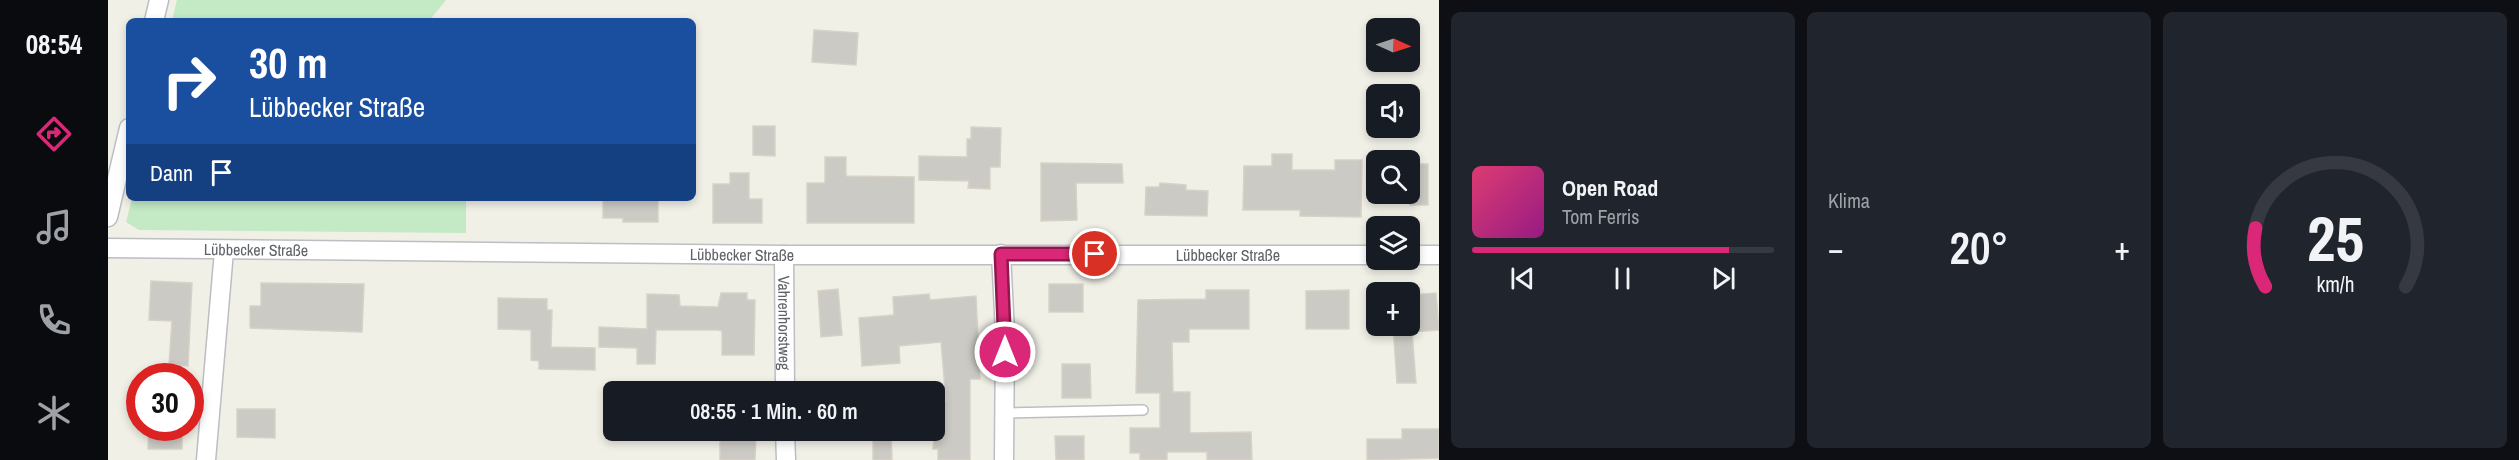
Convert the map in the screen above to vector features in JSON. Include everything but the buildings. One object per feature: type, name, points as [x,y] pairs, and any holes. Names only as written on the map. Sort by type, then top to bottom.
[{"type":"street","points":[[155,18],[159,0]]},
{"type":"street","points":[[108,217],[126,141]]},
{"type":"street","name":"Lübbecker Straße","points":[[108,248],[784,255],[1366,255]]},
{"type":"street","points":[[206,460],[224,251]]},
{"type":"street","points":[[1001,254],[1005,332],[1004,460]]},
{"type":"street","name":"Vahrenhorstweg","points":[[784,255],[785,381]]},
{"type":"street","points":[[1420,255],[1439,255]]},
{"type":"street","points":[[785,441],[786,460]]},
{"type":"lane","points":[[1004,414],[1143,410]]},
{"type":"green space","points":[[177,0],[446,0],[431,18],[173,18]]},
{"type":"green space","points":[[131,201],[466,201],[466,233],[139,230],[126,222]]},
{"type":"route","points":[[1005,352],[1001,254],[1095,254]]}]
